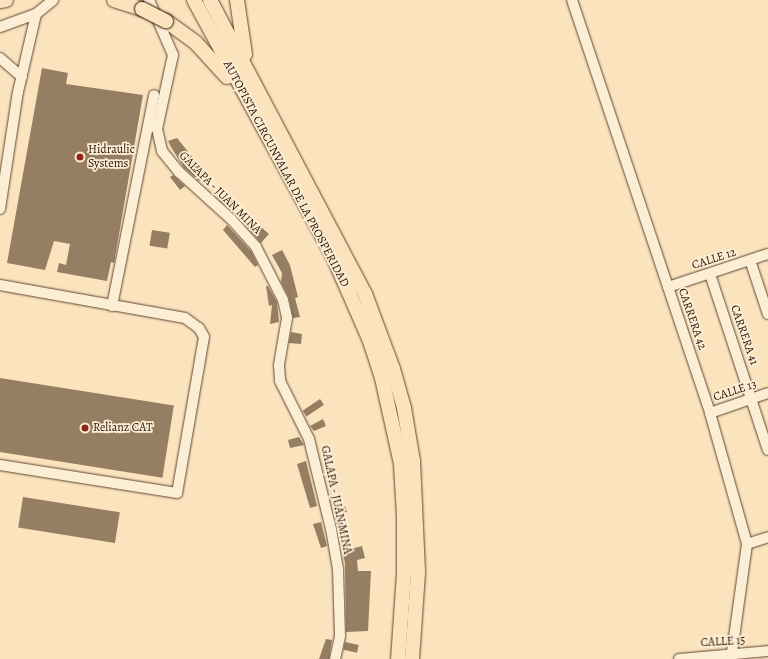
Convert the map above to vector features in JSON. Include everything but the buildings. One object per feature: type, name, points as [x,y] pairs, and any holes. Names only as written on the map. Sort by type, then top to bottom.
[{"type":"highway","points":[[0,1],[6,0]]},
{"type":"highway","points":[[114,0],[145,4],[196,43],[250,108]]},
{"type":"highway","name":"AUTOPISTA CIRCUNVALAR DE LA PROSPERIDAD","points":[[194,0],[250,108],[332,254],[370,341],[384,385],[401,464],[404,516],[404,574],[398,659]]},
{"type":"highway","name":"AUTOPISTA CIRCUNVALAR DE LA PROSPERIDAD","points":[[210,0],[365,294],[383,336],[404,408],[413,461],[418,565],[412,659]]},
{"type":"highway","points":[[236,0],[242,42],[263,98]]},
{"type":"street","points":[[0,27],[36,14],[53,0]]},
{"type":"street","name":"CARRERA 42","points":[[572,0],[710,413],[747,544],[731,656]]},
{"type":"street","name":"GALAPA - JUAN MINA","points":[[145,4],[173,56],[172,69],[157,130],[162,151],[179,172],[231,219],[256,247],[283,300],[287,318],[279,365],[280,381],[309,439],[331,529],[338,569],[340,636],[335,659]]},
{"type":"street","points":[[0,209],[22,77],[36,14]]},
{"type":"street","points":[[0,58],[22,77]]},
{"type":"street","points":[[112,306],[154,95]]},
{"type":"street","name":"CALLE 12","points":[[668,288],[768,254]]},
{"type":"street","points":[[750,260],[768,314]]},
{"type":"street","name":"CARRERA 41","points":[[710,274],[768,450]]},
{"type":"street","points":[[0,285],[185,318],[200,328],[204,337],[177,493],[0,465]]},
{"type":"street","name":"CALLE 13","points":[[710,413],[768,394]]},
{"type":"street","points":[[747,544],[768,537]]},
{"type":"street","name":"CALLE 15","points":[[679,659],[731,656],[768,651]]},
{"type":"place","name":"Hidraulic Systems","points":[[80,157]]},
{"type":"place","name":"Relianz CAT","points":[[85,428]]}]
